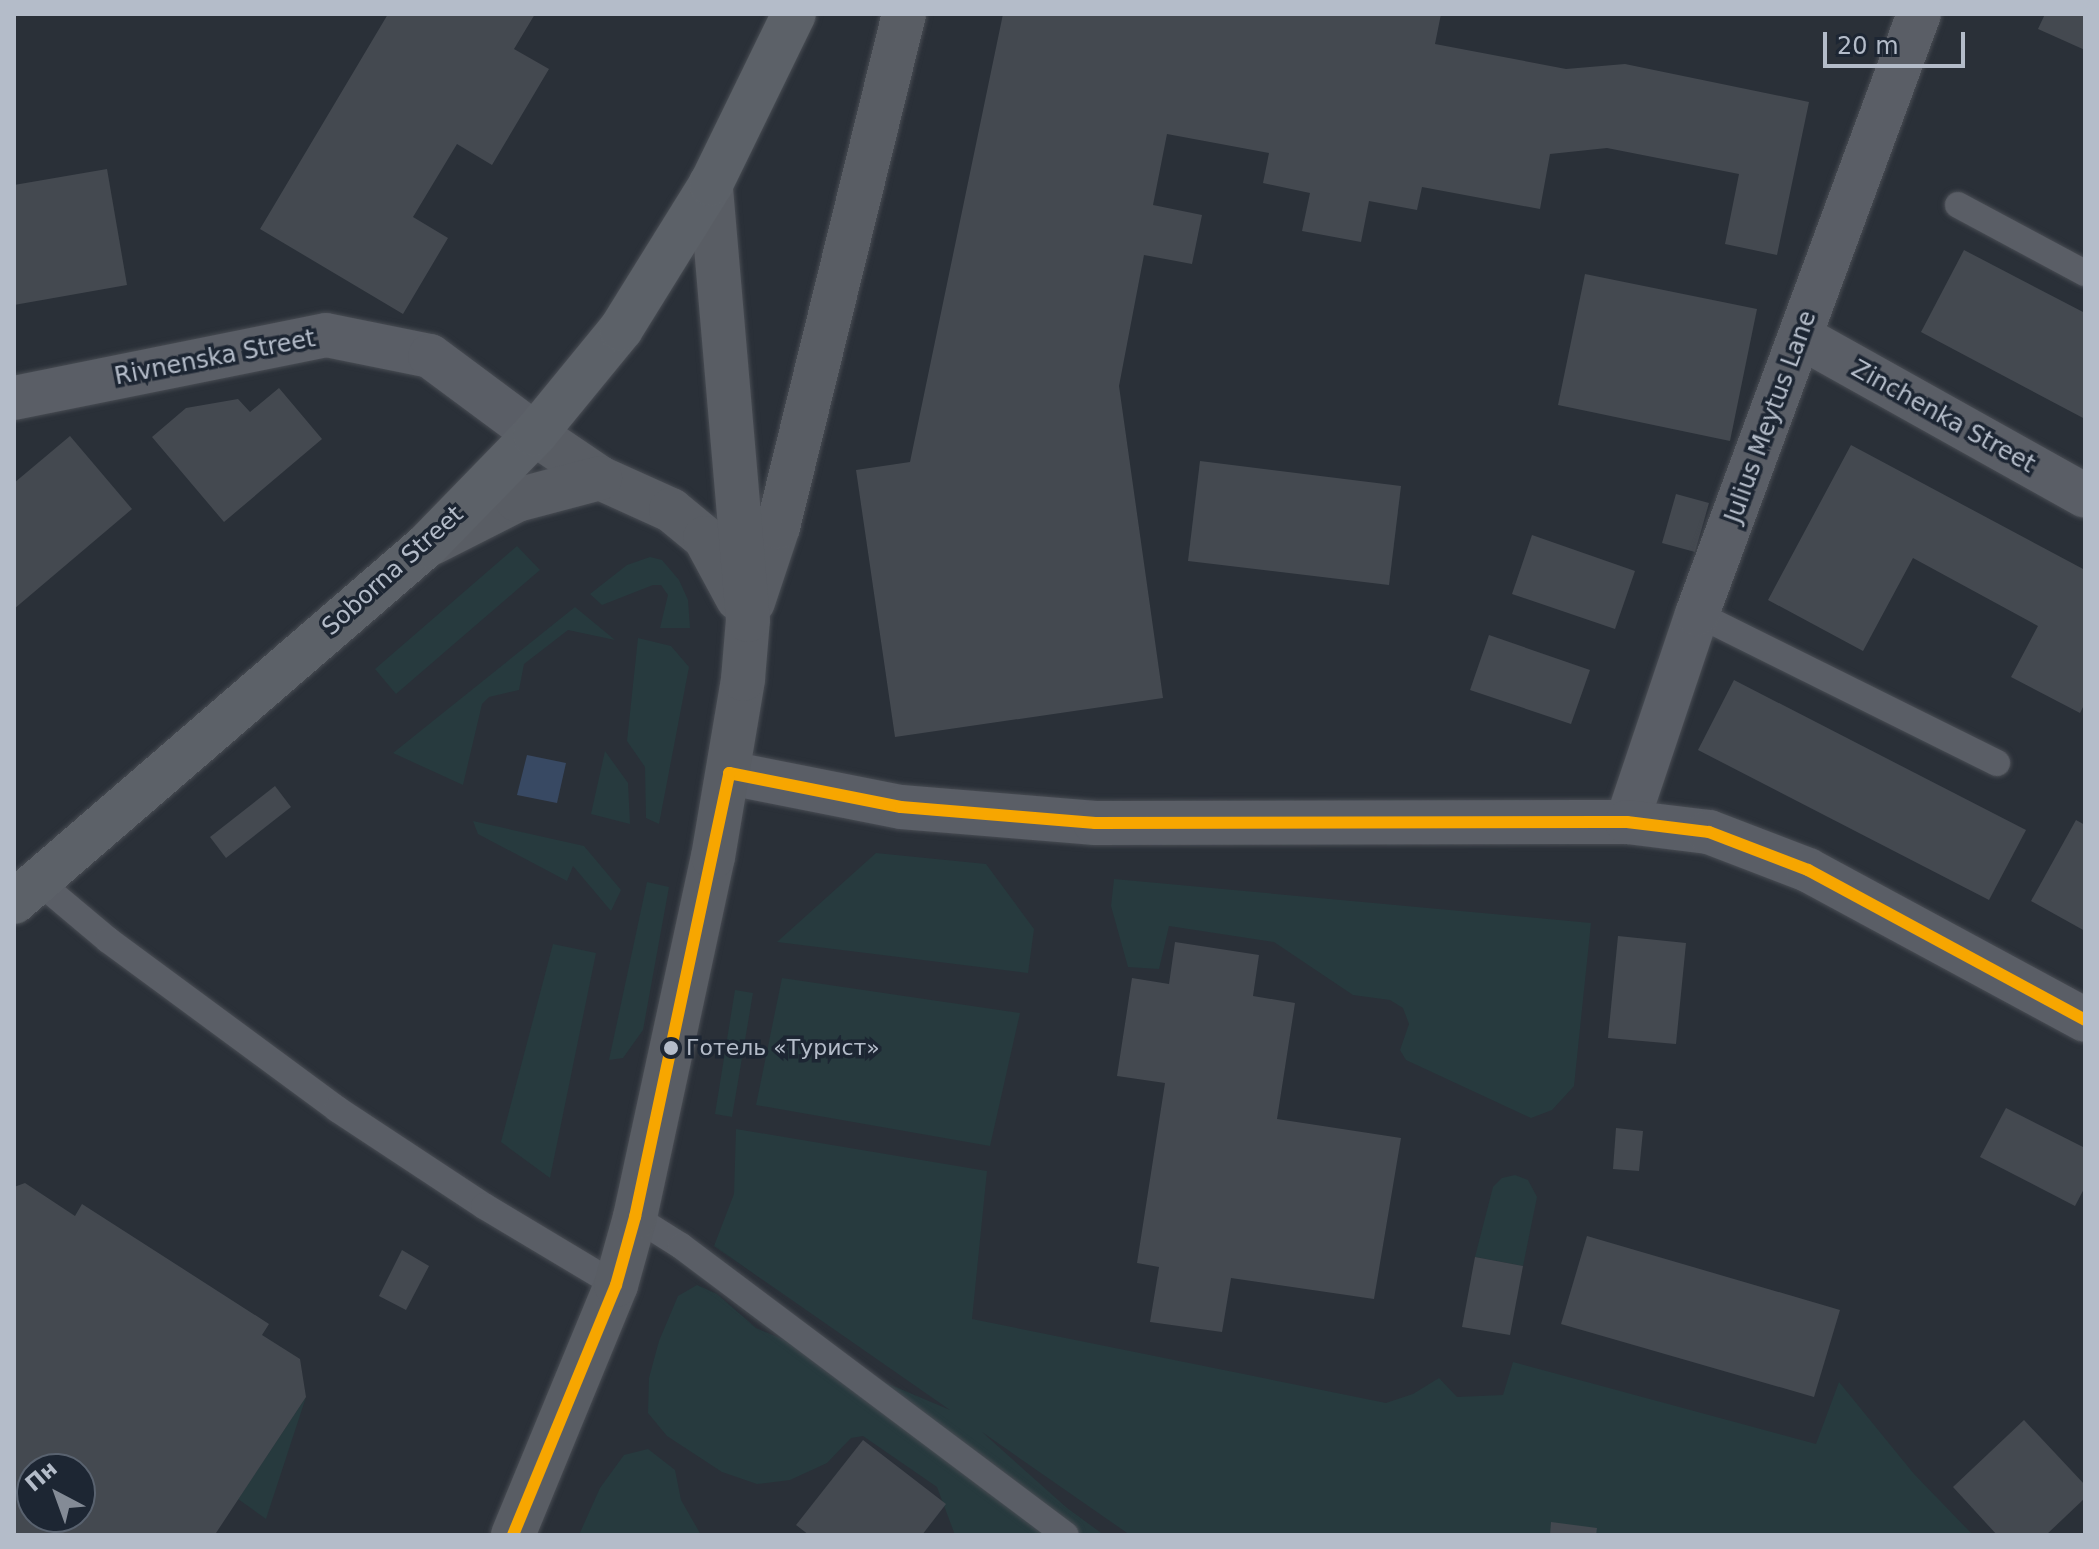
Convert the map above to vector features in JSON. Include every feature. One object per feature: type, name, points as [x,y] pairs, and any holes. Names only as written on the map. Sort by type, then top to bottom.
[{"type":"main road","name":"Soborna Street","points":[[26,892],[426,546],[535,434],[621,329],[711,184],[794,14]]},
{"type":"main road","points":[[748,620],[778,527],[904,14]]},
{"type":"main road","points":[[513,1535],[616,1285],[635,1217],[729,773],[743,679],[748,620],[711,184]]},
{"type":"main road","points":[[535,434],[600,478],[671,510],[705,538],[748,620]]},
{"type":"main road","points":[[426,546],[517,500],[600,478]]},
{"type":"street","name":"Julius Meytus Lane","points":[[1627,822],[1697,614],[1919,14]]},
{"type":"street","name":"Rivnenska Street","points":[[14,398],[326,335],[430,356],[535,434]]},
{"type":"street","name":"Zinchenka Street","points":[[1801,337],[2085,496]]},
{"type":"street","points":[[729,773],[901,807],[1095,823],[1627,822],[1709,832],[1808,870],[2085,1020]]},
{"type":"lane","points":[[1958,205],[2085,273]]},
{"type":"lane","points":[[1697,614],[1997,763]]},
{"type":"lane","points":[[26,892],[108,940],[337,1109],[484,1206],[616,1285]]},
{"type":"lane","points":[[635,1217],[681,1246],[1066,1535]]},
{"type":"green space","points":[[517,546],[540,570],[396,694],[375,669]]},
{"type":"green space","points":[[650,557],[662,560],[679,580],[688,600],[690,628],[660,628],[668,595],[661,585],[653,585],[602,605],[590,594],[627,565]]},
{"type":"green space","points":[[575,607],[615,640],[568,630],[524,664],[519,690],[489,697],[482,704],[463,785],[393,753]]},
{"type":"green space","points":[[638,638],[671,646],[689,667],[659,824],[646,818],[645,767],[627,741]]},
{"type":"green space","points":[[605,751],[628,783],[630,824],[591,814]]},
{"type":"green space","points":[[473,821],[584,846],[621,890],[611,911],[573,866],[567,881],[478,834]]},
{"type":"green space","points":[[876,853],[986,864],[1034,929],[1028,973],[777,942]]},
{"type":"green space","points":[[1114,879],[1591,923],[1574,1086],[1552,1110],[1531,1118],[1406,1060],[1400,1050],[1409,1024],[1403,1008],[1390,1000],[1353,995],[1274,942],[1169,926],[1159,969],[1128,967],[1111,906]]},
{"type":"green space","points":[[647,882],[669,887],[643,1030],[623,1058],[609,1060]]},
{"type":"green space","points":[[553,944],[596,953],[550,1178],[501,1142]]},
{"type":"green space","points":[[782,978],[1020,1013],[990,1146],[756,1105]]},
{"type":"green space","points":[[735,990],[753,993],[732,1117],[715,1114]]},
{"type":"green space","points":[[736,1129],[987,1171],[972,1319],[1386,1403],[1413,1394],[1439,1378],[1457,1397],[1503,1395],[1513,1362],[1816,1444],[1839,1382],[1914,1474],[1973,1535],[1130,1535],[982,1432],[1067,1508],[1104,1535],[955,1535],[937,1487],[863,1436],[851,1438],[827,1463],[790,1480],[757,1484],[722,1472],[667,1436],[648,1413],[649,1378],[659,1341],[678,1296],[697,1285],[717,1294],[756,1328],[950,1410],[714,1246],[734,1194]]},
{"type":"green space","points":[[1515,1175],[1528,1180],[1537,1197],[1523,1266],[1475,1257],[1493,1187],[1502,1178]]},
{"type":"green space","points":[[306,1397],[266,1519],[238,1499]]},
{"type":"green space","points":[[648,1449],[675,1470],[681,1500],[701,1535],[579,1535],[600,1488],[624,1455]]},
{"type":"water","points":[[527,755],[566,763],[557,803],[517,795]]},
{"type":"building","points":[[388,14],[535,14],[514,49],[549,69],[492,165],[457,144],[413,217],[448,238],[403,314],[260,229]]},
{"type":"building","points":[[1003,14],[1441,14],[1435,44],[1566,69],[1625,64],[1809,102],[1777,255],[1725,244],[1739,174],[1607,148],[1550,154],[1540,209],[1422,187],[1417,210],[1369,201],[1361,242],[1302,231],[1310,193],[1263,183],[1269,153],[1167,134],[1153,205],[1202,215],[1192,264],[1144,255],[1119,386],[1163,698],[895,737],[856,470],[910,462]]},
{"type":"building","points":[[2045,14],[2085,14],[2085,50],[2038,29]]},
{"type":"building","points":[[107,169],[127,285],[14,305],[14,185]]},
{"type":"building","points":[[1964,250],[2085,313],[2085,419],[1921,332]]},
{"type":"building","points":[[1585,274],[1757,309],[1730,441],[1558,405]]},
{"type":"building","points":[[279,388],[322,439],[224,522],[152,437],[186,408],[238,399],[250,412]]},
{"type":"building","points":[[70,436],[132,509],[14,609],[14,483]]},
{"type":"building","points":[[1851,445],[2085,570],[2085,703],[2080,713],[2011,677],[2038,626],[1913,558],[1863,651],[1768,600]]},
{"type":"building","points":[[1200,461],[1401,486],[1389,585],[1188,561]]},
{"type":"building","points":[[1676,494],[1709,503],[1695,552],[1662,543]]},
{"type":"building","points":[[1532,535],[1635,571],[1615,629],[1512,594]]},
{"type":"building","points":[[1489,635],[1590,670],[1571,724],[1470,690]]},
{"type":"building","points":[[1734,680],[2026,830],[1989,900],[1698,750]]},
{"type":"building","points":[[275,786],[291,807],[226,858],[210,837]]},
{"type":"building","points":[[2076,820],[2085,825],[2085,931],[2031,901]]},
{"type":"building","points":[[1618,936],[1686,943],[1676,1044],[1608,1038]]},
{"type":"building","points":[[1175,942],[1259,955],[1253,996],[1295,1003],[1277,1119],[1401,1138],[1374,1299],[1231,1278],[1222,1332],[1150,1322],[1159,1267],[1137,1263],[1165,1083],[1117,1076],[1132,978],[1169,984]]},
{"type":"building","points":[[2006,1108],[2085,1148],[2085,1187],[2075,1206],[1980,1157]]},
{"type":"building","points":[[1616,1128],[1643,1131],[1639,1171],[1613,1169]]},
{"type":"building","points":[[25,1183],[75,1216],[82,1204],[269,1324],[262,1335],[300,1359],[306,1397],[216,1533],[219,1535],[14,1535],[14,1187]]},
{"type":"building","points":[[1587,1236],[1840,1310],[1814,1397],[1561,1324]]},
{"type":"building","points":[[402,1250],[429,1266],[406,1310],[379,1296]]},
{"type":"building","points":[[1475,1257],[1523,1266],[1510,1335],[1462,1327]]},
{"type":"building","points":[[2024,1420],[2085,1485],[2085,1498],[2046,1535],[1997,1535],[1953,1487]]},
{"type":"building","points":[[863,1440],[946,1504],[922,1535],[809,1535],[796,1525]]},
{"type":"building","points":[[1551,1522],[1597,1528],[1596,1535],[1550,1535]]},
{"type":"transit line","points":[[729,773],[901,807],[1095,823],[1627,822],[1709,832],[1808,870],[2085,1020]]},
{"type":"transit line","points":[[513,1535],[616,1285],[635,1217],[729,773]]},
{"type":"place","name":"Готель «Турист»","points":[[671,1048]]}]
